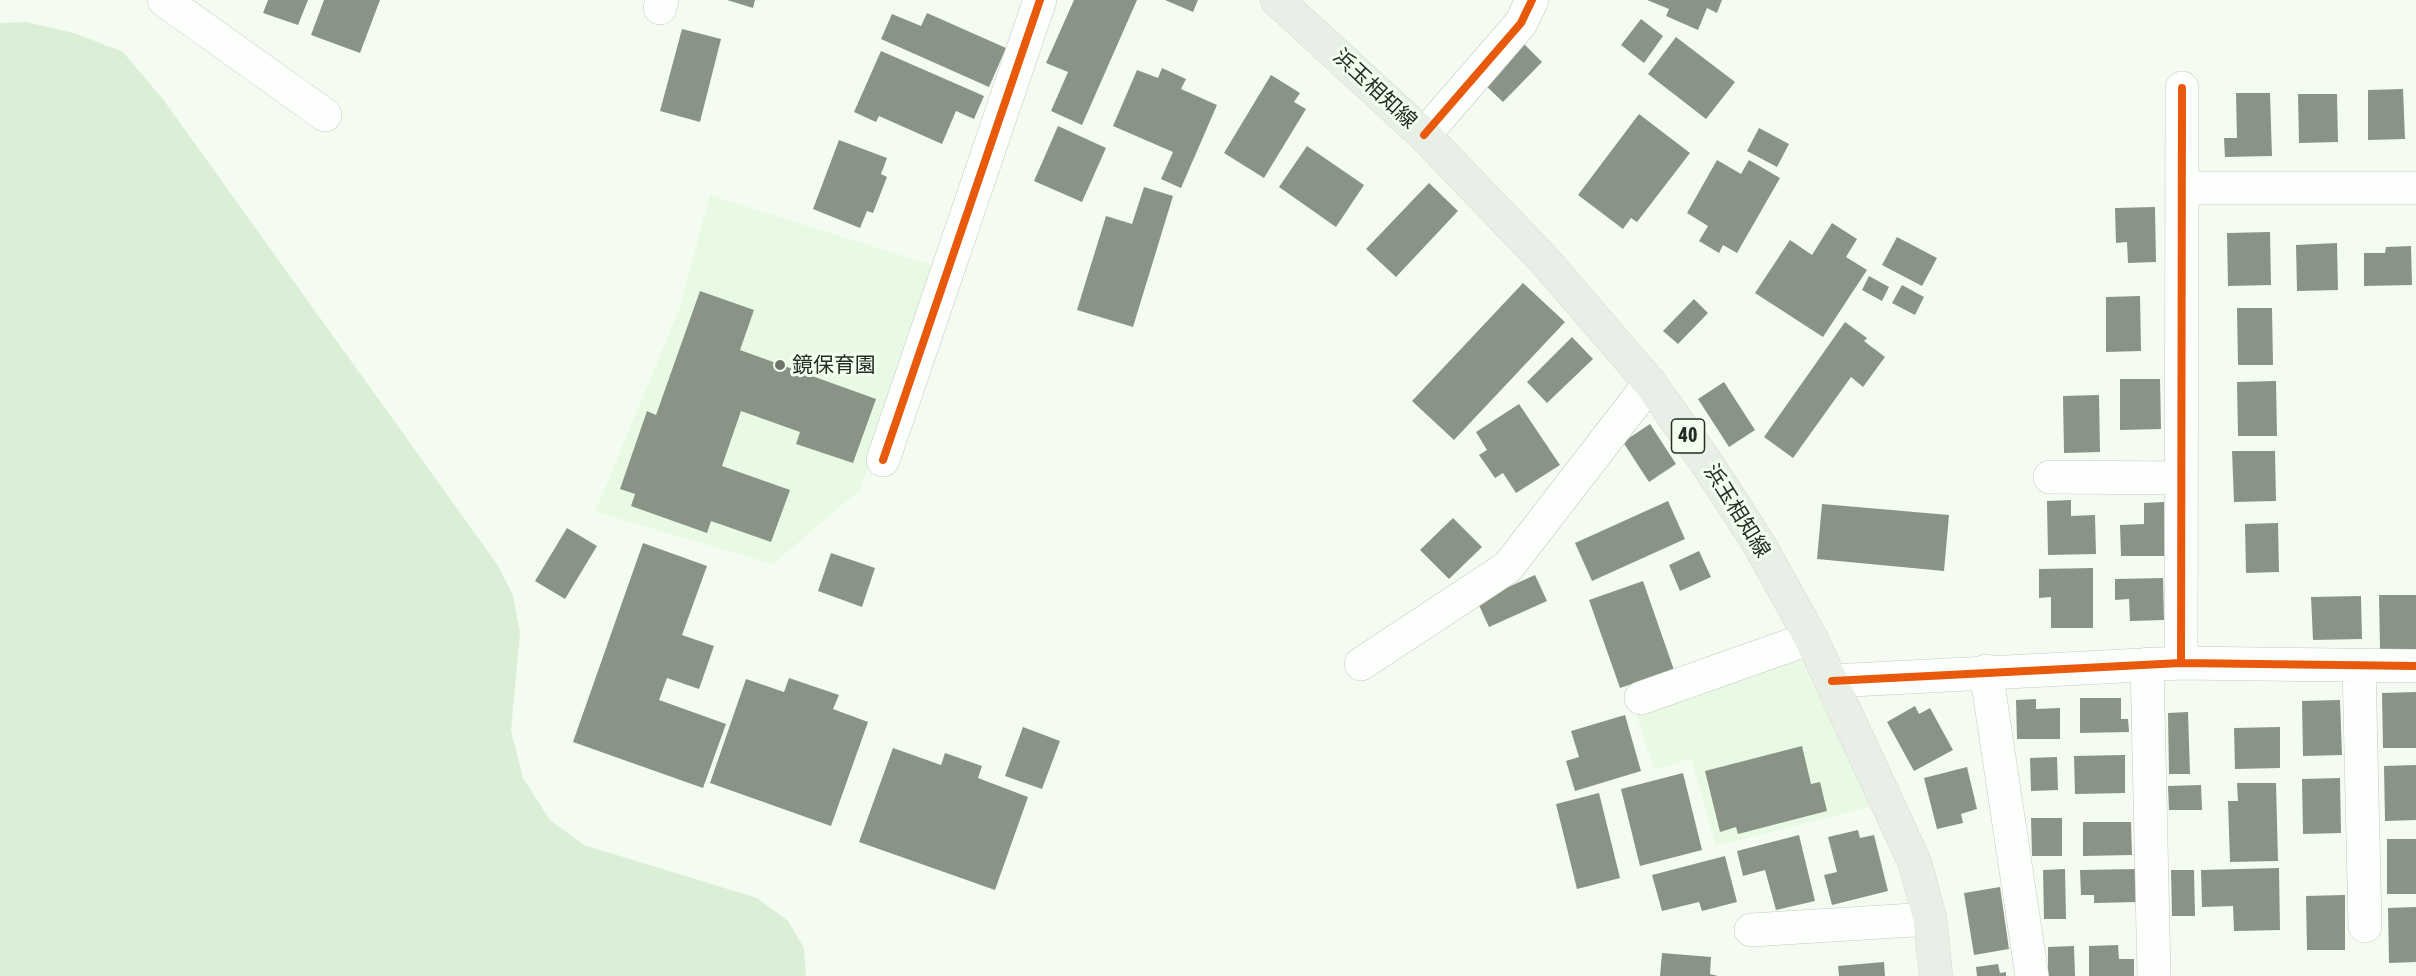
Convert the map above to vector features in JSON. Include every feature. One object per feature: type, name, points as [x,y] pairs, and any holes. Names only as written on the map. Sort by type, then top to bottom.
[{"type":"main road","name":"浜玉相知線","points":[[1285,3],[1424,135],[1545,261],[1650,383],[1706,462],[1760,544],[1811,638],[1915,863],[1930,919],[1936,976]]},
{"type":"street","points":[[164,0],[325,115]]},
{"type":"street","points":[[884,460],[1040,0]]},
{"type":"street","points":[[1424,135],[1521,23],[1532,0]]},
{"type":"street","points":[[2181,663],[2182,87]]},
{"type":"street","points":[[2182,188],[2416,188]]},
{"type":"street","points":[[1361,664],[1508,567],[1650,383]]},
{"type":"street","points":[[2050,477],[2181,478]]},
{"type":"street","points":[[1641,698],[1811,638]]},
{"type":"street","points":[[1832,681],[2181,663],[2416,666]]},
{"type":"street","points":[[2147,664],[2154,976]]},
{"type":"street","points":[[2359,665],[2365,926]]},
{"type":"street","points":[[1986,672],[2032,976]]},
{"type":"street","points":[[1751,930],[1930,919]]},
{"type":"shaded area","points":[[26,22],[74,33],[123,52],[162,98],[497,564],[513,595],[520,633],[511,731],[523,778],[550,820],[584,845],[757,898],[788,921],[804,948],[806,976],[0,976],[0,23]]},
{"type":"shaded area","name":"鏡保育園","points":[[710,195],[938,267],[860,490],[773,564],[595,512],[679,310]]},
{"type":"shaded area","points":[[1801,661],[1873,806],[1716,846],[1691,758],[1654,770],[1632,701]]},
{"type":"building","points":[[268,0],[308,0],[298,25],[263,13]]},
{"type":"building","points":[[324,0],[380,0],[360,53],[311,35]]},
{"type":"building","points":[[727,0],[755,0],[753,8]]},
{"type":"building","points":[[1074,0],[1137,0],[1082,125],[1051,111],[1068,72],[1046,63]]},
{"type":"building","points":[[1165,0],[1198,0],[1193,12]]},
{"type":"building","points":[[1647,0],[1722,0],[1717,13],[1707,8],[1698,30],[1666,16],[1669,9]]},
{"type":"building","points":[[927,13],[1006,48],[989,87],[881,39],[892,14],[921,26]]},
{"type":"building","points":[[1641,19],[1663,36],[1644,63],[1621,45]]},
{"type":"building","points":[[682,29],[721,39],[700,122],[660,111]]},
{"type":"building","points":[[1676,37],[1735,82],[1706,119],[1648,74]]},
{"type":"building","points":[[1523,43],[1542,62],[1503,102],[1484,84]]},
{"type":"building","points":[[881,51],[984,96],[974,119],[956,111],[942,144],[879,116],[876,122],[854,112]]},
{"type":"building","points":[[1162,68],[1186,79],[1181,89],[1217,105],[1181,188],[1161,179],[1173,152],[1113,126],[1137,70],[1158,78]]},
{"type":"building","points":[[1271,75],[1300,93],[1294,102],[1306,109],[1264,178],[1224,153]]},
{"type":"building","points":[[2403,89],[2405,139],[2368,140],[2368,90]]},
{"type":"building","points":[[2236,93],[2270,93],[2272,156],[2225,157],[2224,138],[2237,138]]},
{"type":"building","points":[[2298,94],[2337,94],[2338,142],[2299,143]]},
{"type":"building","points":[[1639,114],[1690,153],[1637,222],[1631,218],[1623,229],[1578,195]]},
{"type":"building","points":[[1058,126],[1106,148],[1082,202],[1034,181]]},
{"type":"building","points":[[1759,128],[1789,144],[1777,167],[1747,151]]},
{"type":"building","points":[[839,140],[887,158],[881,174],[887,177],[873,213],[867,211],[860,228],[813,209]]},
{"type":"building","points":[[1307,146],[1364,185],[1336,227],[1279,187]]},
{"type":"building","points":[[1717,160],[1741,174],[1749,160],[1780,178],[1737,253],[1723,245],[1719,253],[1699,241],[1708,226],[1687,213]]},
{"type":"building","points":[[1429,183],[1458,211],[1396,277],[1366,249]]},
{"type":"building","points":[[1144,187],[1173,196],[1133,327],[1077,310],[1106,216],[1132,224]]},
{"type":"building","points":[[2155,207],[2156,262],[2128,263],[2127,242],[2116,243],[2115,208]]},
{"type":"building","points":[[1832,223],[1857,239],[1846,257],[1867,270],[1823,337],[1755,293],[1790,240],[1812,255]]},
{"type":"building","points":[[2270,232],[2271,285],[2228,286],[2227,233]]},
{"type":"building","points":[[1897,237],[1937,258],[1922,286],[1882,265]]},
{"type":"building","points":[[2337,243],[2338,290],[2297,291],[2296,245]]},
{"type":"building","points":[[2411,246],[2412,285],[2364,286],[2364,253],[2385,253],[2386,247]]},
{"type":"building","points":[[1869,276],[1889,287],[1882,301],[1862,290]]},
{"type":"building","points":[[1523,283],[1565,322],[1454,440],[1412,401]]},
{"type":"building","points":[[1902,285],[1924,297],[1915,315],[1892,303]]},
{"type":"building","points":[[700,291],[754,310],[740,350],[876,399],[853,463],[796,444],[800,432],[741,411],[722,466],[790,490],[771,542],[711,521],[707,533],[631,506],[635,494],[620,489],[647,411],[656,415]]},
{"type":"building","points":[[2140,296],[2141,351],[2106,352],[2106,297]]},
{"type":"building","points":[[1694,299],[1708,313],[1678,344],[1663,331]]},
{"type":"building","points":[[2237,308],[2272,308],[2273,365],[2238,365]]},
{"type":"building","points":[[1845,322],[1867,338],[1864,341],[1885,357],[1863,387],[1851,377],[1793,458],[1764,437]]},
{"type":"building","points":[[1572,337],[1593,359],[1547,403],[1527,382]]},
{"type":"building","points":[[2120,379],[2160,379],[2161,429],[2120,430]]},
{"type":"building","points":[[2276,381],[2277,436],[2238,436],[2237,382]]},
{"type":"building","points":[[1724,382],[1755,430],[1729,447],[1698,399]]},
{"type":"building","points":[[2099,395],[2100,452],[2064,453],[2063,396]]},
{"type":"building","points":[[1519,404],[1560,465],[1516,493],[1503,473],[1495,478],[1479,455],[1487,450],[1476,432]]},
{"type":"building","points":[[1650,424],[1676,464],[1649,482],[1623,442]]},
{"type":"building","points":[[2232,451],[2275,451],[2276,501],[2234,502]]},
{"type":"building","points":[[2071,500],[2071,516],[2095,515],[2096,554],[2048,555],[2047,501]]},
{"type":"building","points":[[1668,501],[1685,539],[1592,581],[1575,543]]},
{"type":"building","points":[[2164,502],[2165,556],[2121,556],[2120,525],[2144,524],[2144,503]]},
{"type":"building","points":[[1822,504],[1949,515],[1944,571],[1817,559]]},
{"type":"building","points":[[1453,518],[1482,547],[1449,579],[1420,550]]},
{"type":"building","points":[[2278,523],[2279,572],[2246,573],[2245,524]]},
{"type":"building","points":[[567,528],[597,546],[565,599],[535,581]]},
{"type":"building","points":[[643,543],[707,566],[682,635],[714,646],[699,689],[667,678],[659,700],[726,724],[703,788],[573,742]]},
{"type":"building","points":[[1699,551],[1711,577],[1680,591],[1669,565]]},
{"type":"building","points":[[831,553],[875,568],[862,607],[818,591]]},
{"type":"building","points":[[2093,568],[2093,628],[2051,628],[2051,597],[2039,598],[2039,569]]},
{"type":"building","points":[[1535,575],[1547,601],[1489,627],[1477,601]]},
{"type":"building","points":[[2163,578],[2164,620],[2130,621],[2129,599],[2115,600],[2115,579]]},
{"type":"building","points":[[1643,581],[1674,670],[1620,688],[1589,600]]},
{"type":"building","points":[[2379,595],[2416,595],[2416,649],[2380,650]]},
{"type":"building","points":[[2361,596],[2362,639],[2313,640],[2311,597]]},
{"type":"building","points":[[789,678],[839,695],[833,709],[868,722],[831,826],[710,783],[746,679],[784,692]]},
{"type":"building","points":[[2416,692],[2416,748],[2383,748],[2382,693]]},
{"type":"building","points":[[2080,698],[2121,698],[2121,719],[2128,719],[2129,732],[2080,733]]},
{"type":"building","points":[[2036,699],[2036,709],[2060,708],[2060,739],[2017,739],[2016,700]]},
{"type":"building","points":[[2340,700],[2342,755],[2303,756],[2302,701]]},
{"type":"building","points":[[1915,706],[1919,714],[1930,708],[1953,750],[1914,771],[1887,722]]},
{"type":"building","points":[[2188,712],[2190,774],[2169,774],[2168,713]]},
{"type":"building","points":[[1625,715],[1641,771],[1575,791],[1566,761],[1579,757],[1571,731]]},
{"type":"building","points":[[1023,727],[1060,741],[1042,789],[1005,776]]},
{"type":"building","points":[[2280,727],[2280,768],[2235,769],[2234,728]]},
{"type":"building","points":[[1802,746],[1811,784],[1820,782],[1827,811],[1738,834],[1736,827],[1720,832],[1705,771]]},
{"type":"building","points":[[893,748],[941,765],[945,753],[982,766],[978,778],[1028,797],[995,890],[859,842]]},
{"type":"building","points":[[2125,755],[2125,793],[2075,794],[2074,756]]},
{"type":"building","points":[[2057,757],[2058,790],[2031,791],[2030,758]]},
{"type":"building","points":[[2416,765],[2416,820],[2385,821],[2384,766]]},
{"type":"building","points":[[1967,767],[1977,809],[1961,814],[1963,823],[1937,829],[1924,778]]},
{"type":"building","points":[[1683,773],[1702,850],[1640,866],[1621,789]]},
{"type":"building","points":[[2340,778],[2341,833],[2303,834],[2302,779]]},
{"type":"building","points":[[2237,783],[2276,783],[2278,861],[2230,862],[2228,801],[2238,801]]},
{"type":"building","points":[[2201,785],[2202,810],[2169,810],[2168,786]]},
{"type":"building","points":[[1599,793],[1620,878],[1577,889],[1556,804]]},
{"type":"building","points":[[2031,818],[2062,818],[2062,856],[2032,856]]},
{"type":"building","points":[[2083,822],[2131,822],[2132,855],[2083,856]]},
{"type":"building","points":[[1858,830],[1860,838],[1874,835],[1888,891],[1832,905],[1824,875],[1837,872],[1828,837]]},
{"type":"building","points":[[1799,835],[1815,901],[1776,910],[1765,870],[1743,876],[1737,851]]},
{"type":"building","points":[[2387,839],[2416,839],[2416,894],[2387,894]]},
{"type":"building","points":[[1725,856],[1737,902],[1702,911],[1699,902],[1662,911],[1652,875]]},
{"type":"building","points":[[2279,868],[2280,930],[2234,931],[2233,906],[2202,907],[2201,870]]},
{"type":"building","points":[[2065,869],[2066,919],[2044,919],[2043,870]]},
{"type":"building","points":[[2138,869],[2139,902],[2094,903],[2094,895],[2081,895],[2080,870]]},
{"type":"building","points":[[2171,870],[2194,870],[2195,916],[2172,916]]},
{"type":"building","points":[[2000,887],[2009,949],[1974,955],[1964,893]]},
{"type":"building","points":[[2345,895],[2345,950],[2307,950],[2306,896]]},
{"type":"building","points":[[2416,907],[2416,962],[2389,963],[2388,908]]},
{"type":"building","points":[[2118,945],[2119,959],[2134,959],[2134,976],[2089,976],[2089,946]]},
{"type":"building","points":[[2074,946],[2075,976],[2048,976],[2048,947]]},
{"type":"building","points":[[1662,953],[1711,957],[1710,974],[1718,976],[1660,976]]},
{"type":"building","points":[[1884,962],[1885,976],[1839,976],[1838,966]]},
{"type":"building","points":[[1998,964],[2000,973],[2006,972],[2006,976],[1977,976],[1976,967]]},
{"type":"cycle path","points":[[883,460],[1040,0]]},
{"type":"cycle path","points":[[1424,135],[1521,23],[1532,0]]},
{"type":"cycle path","points":[[2181,663],[2182,88]]},
{"type":"cycle path","points":[[1832,681],[2181,663],[2416,666]]},
{"type":"place","name":"鏡保育園","points":[[780,365]]}]
